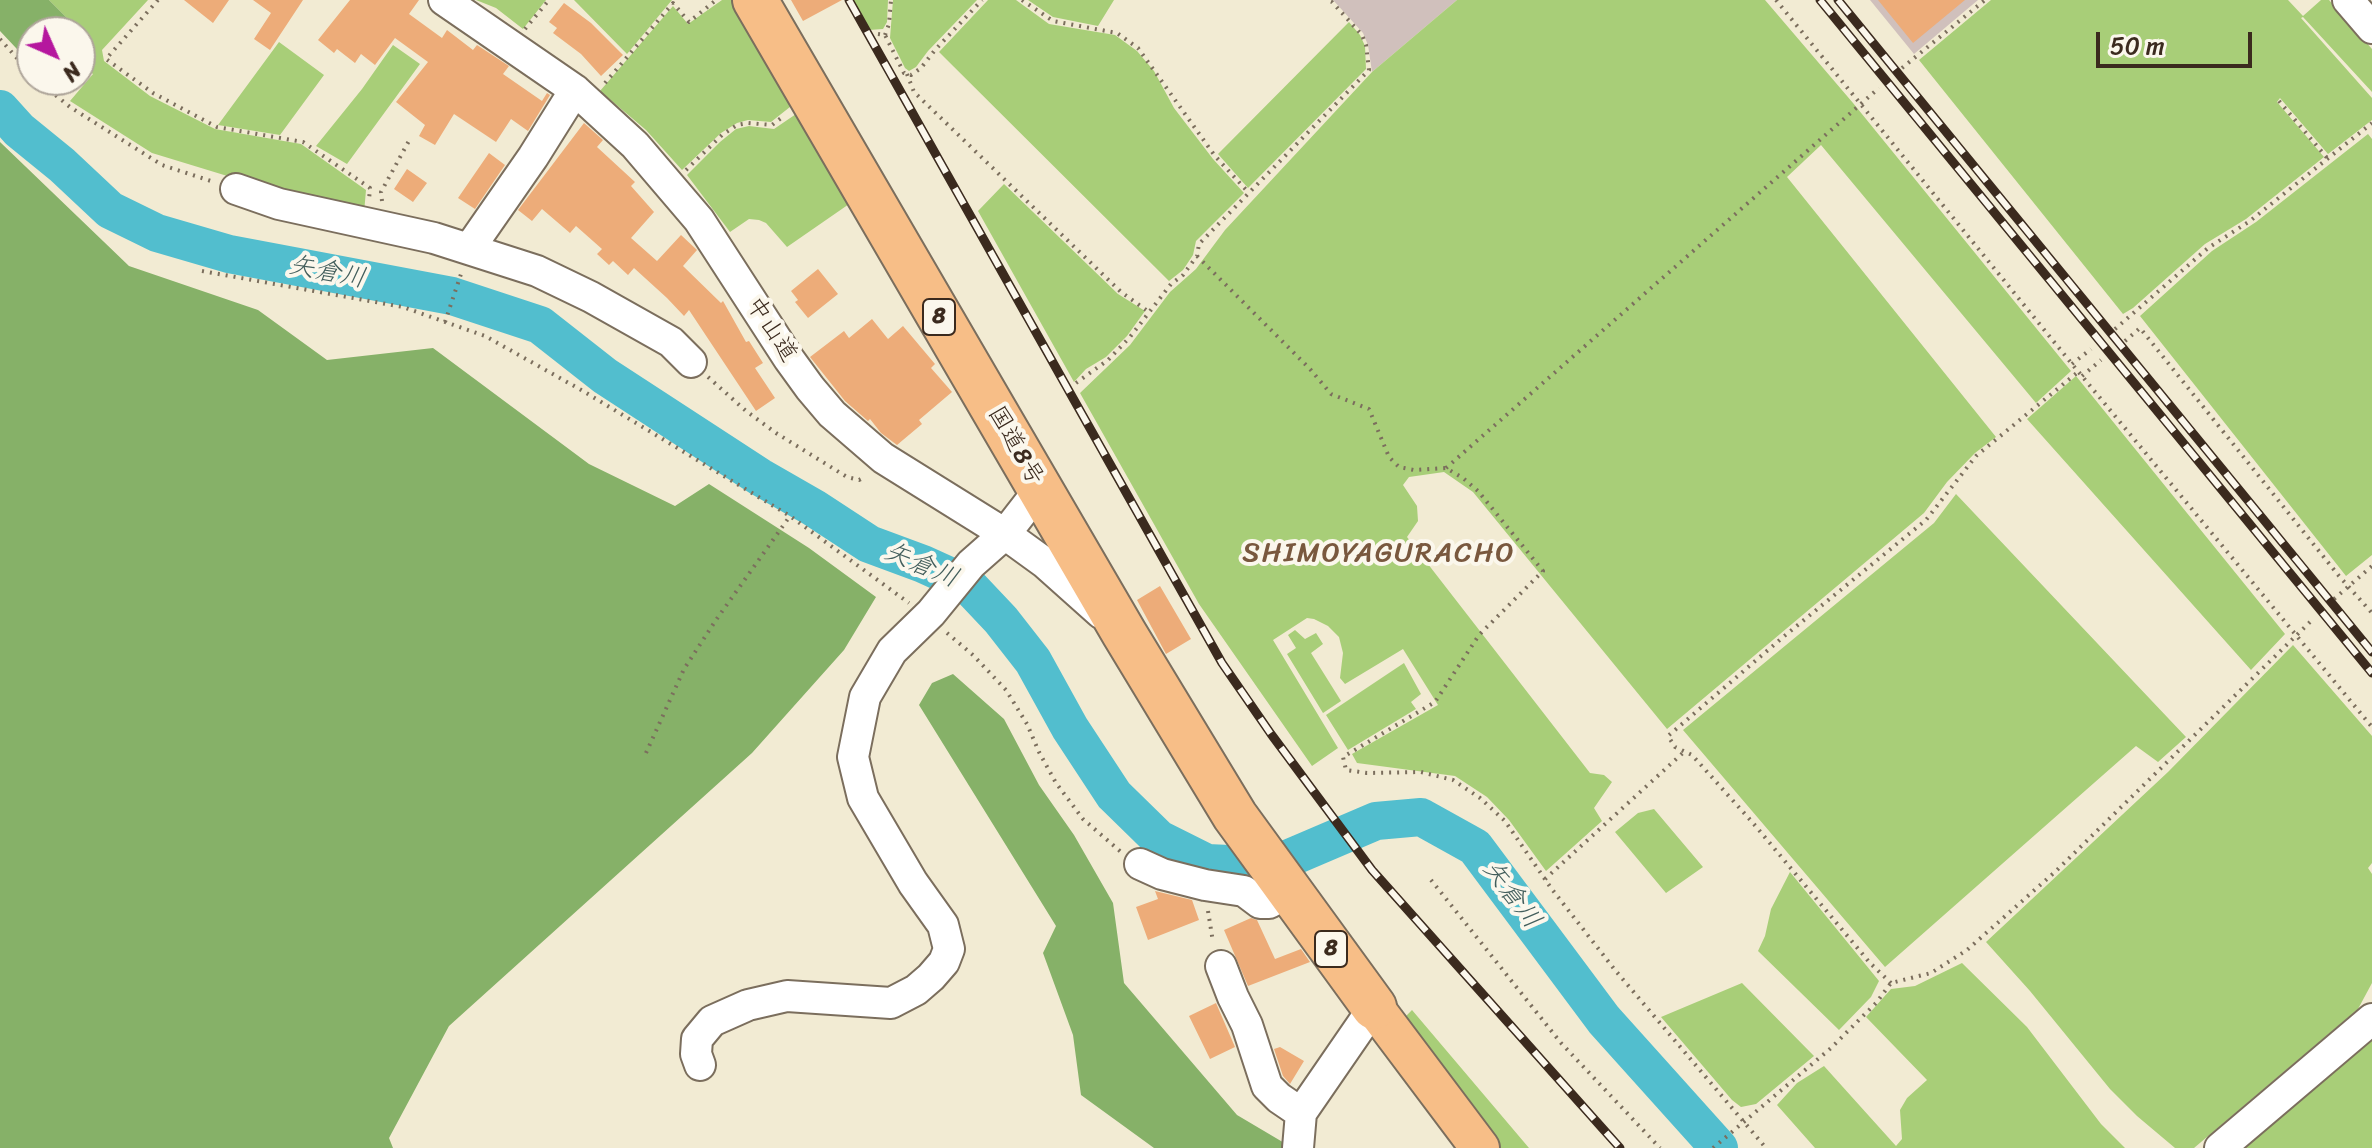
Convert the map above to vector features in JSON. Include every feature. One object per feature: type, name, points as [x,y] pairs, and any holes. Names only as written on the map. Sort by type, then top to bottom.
[{"type":"highway","name":"国道8号","points":[[755,0],[1040,489],[1062,560],[1124,633],[1235,816],[1374,1007]]},
{"type":"main road","points":[[1374,1007],[1480,1148]]},
{"type":"street","name":"中山道","points":[[444,0],[581,96],[635,145],[716,243],[810,388],[832,414],[883,458],[1005,534],[1062,560]]},
{"type":"street","points":[[2348,0],[2372,28]]},
{"type":"street","points":[[467,254],[533,157],[581,96]]},
{"type":"street","points":[[236,189],[279,204],[434,238],[467,254],[537,271],[671,342],[691,362]]},
{"type":"street","points":[[700,1065],[696,1054],[697,1039],[712,1021],[748,1005],[787,996],[891,1003],[916,990],[944,962],[949,949],[943,925],[913,883],[863,798],[853,757],[865,697],[892,651],[929,615],[971,564],[1005,534],[1040,489]]},
{"type":"street","points":[[1140,864],[1162,874],[1244,891],[1260,903],[1269,903],[1286,888]]},
{"type":"street","points":[[1221,966],[1247,1025],[1267,1086],[1301,1113]]},
{"type":"street","points":[[1298,1148],[1301,1113],[1374,1007]]},
{"type":"street","points":[[2220,1148],[2372,1019]]},
{"type":"path","points":[[158,0],[106,59],[153,93],[217,127],[303,142],[321,152],[370,188],[377,225]]},
{"type":"path","points":[[512,46],[549,0]]},
{"type":"path","points":[[581,96],[673,3],[689,22],[716,0]]},
{"type":"path","points":[[891,0],[885,35],[914,92],[1121,292],[1149,312]]},
{"type":"path","points":[[907,74],[911,75],[921,68],[982,0]]},
{"type":"path","points":[[1022,0],[1053,21],[1117,33],[1138,48],[1215,156],[1249,193]]},
{"type":"path","points":[[1076,383],[1108,360],[1130,337],[1171,284],[1183,275],[1197,256],[1199,244],[1369,70],[1362,35],[1327,0]]},
{"type":"path","points":[[1776,0],[2372,727]]},
{"type":"path","points":[[1902,68],[1985,0]]},
{"type":"path","points":[[878,34],[885,35]]},
{"type":"path","points":[[0,39],[16,57]]},
{"type":"path","points":[[1197,256],[1331,394],[1369,409],[1389,457],[1399,467],[1414,470],[1446,468],[1879,88]]},
{"type":"path","points":[[670,185],[722,135],[737,125],[772,125],[810,95]]},
{"type":"path","points":[[57,96],[162,165],[236,189]]},
{"type":"path","points":[[2279,101],[2328,159]]},
{"type":"path","points":[[2115,329],[2208,248],[2250,221],[2372,123]]},
{"type":"path","points":[[377,225],[381,192],[410,139]]},
{"type":"path","points":[[445,322],[467,254]]},
{"type":"path","points":[[202,271],[403,307],[485,336],[790,516],[929,615],[973,655],[1006,690],[1056,783],[1083,819],[1128,858],[1140,864]]},
{"type":"path","points":[[2125,341],[2140,328],[2372,613]]},
{"type":"path","points":[[2072,364],[2091,349]]},
{"type":"path","points":[[1891,983],[1870,963],[1692,755],[1675,747],[1668,736],[1926,520],[1976,456],[2101,360]]},
{"type":"path","points":[[691,362],[746,411],[847,477],[859,480],[883,458]]},
{"type":"path","points":[[1446,468],[1478,491],[1543,571],[1479,635],[1435,702],[1343,757],[1346,770],[1367,773],[1421,772],[1453,780],[1480,798],[1505,821],[1615,970],[1766,1148]]},
{"type":"path","points":[[646,753],[684,669],[790,516]]},
{"type":"path","points":[[2334,599],[2372,566]]},
{"type":"path","points":[[1713,1148],[1831,1048],[1876,1003],[1891,983],[1931,973],[1967,950],[2056,871],[2310,622]]},
{"type":"path","points":[[1545,879],[1685,751]]},
{"type":"path","points":[[1431,880],[1561,1043],[1660,1148]]},
{"type":"path","points":[[1205,885],[1213,948],[1221,966]]},
{"type":"shaded area","points":[[1333,0],[1457,0],[1372,72],[1363,33]]},
{"type":"shaded area","points":[[1870,0],[1978,0],[1914,54]]},
{"type":"green space","points":[[0,0],[49,0],[65,16],[16,16],[16,48],[0,31]]},
{"type":"green space","points":[[49,0],[148,0],[102,50],[104,61],[150,96],[215,129],[301,144],[366,190],[364,213],[152,153],[70,101],[74,96],[96,96],[96,16],[65,16]]},
{"type":"green space","points":[[476,0],[546,0],[523,29],[496,8]]},
{"type":"green space","points":[[574,0],[672,0],[627,54]]},
{"type":"green space","points":[[722,0],[736,0],[795,103],[771,122],[748,120],[737,123],[721,133],[682,170],[646,130],[600,91],[673,6],[688,24]]},
{"type":"green space","points":[[853,0],[888,0],[887,22],[883,29],[869,30]]},
{"type":"green space","points":[[893,0],[977,0],[909,71],[890,38]]},
{"type":"green space","points":[[988,0],[1016,0],[1049,24],[1115,35],[1137,51],[1154,71],[1174,108],[1244,193],[1196,241],[1193,255],[1183,270],[1169,281],[939,52]]},
{"type":"green space","points":[[1028,0],[1114,0],[1098,26],[1053,17]]},
{"type":"green space","points":[[1457,0],[1765,0],[2071,371],[2036,403],[1821,145],[1787,177],[1996,437],[1975,453],[1947,482],[1924,513],[1667,729],[1473,492],[1444,472],[1409,477],[1403,485],[1417,506],[1418,521],[1407,537],[1590,773],[1604,775],[1612,782],[1594,808],[1602,821],[1546,871],[1509,820],[1487,797],[1455,776],[1357,763],[1352,754],[1438,705],[1403,649],[1345,684],[1340,678],[1343,653],[1339,637],[1328,626],[1307,618],[1273,640],[1338,748],[1312,766],[1199,604],[1080,393],[1130,345],[1170,292],[1196,269],[1225,230],[1372,72]]},
{"type":"green space","points":[[1991,0],[2288,0],[2303,16],[2321,0],[2329,0],[2372,49],[2372,92],[2301,18],[2372,98],[2372,120],[2328,154],[2280,98],[2277,102],[2324,157],[2246,219],[2205,244],[2123,314],[1919,60]]},
{"type":"green space","points":[[1349,22],[1365,46],[1366,69],[1248,188],[1218,154]]},
{"type":"green space","points":[[279,42],[324,75],[280,135],[218,125]]},
{"type":"green space","points":[[393,45],[420,64],[347,164],[316,146]]},
{"type":"green space","points":[[799,112],[852,202],[787,247],[766,223],[759,220],[749,219],[730,232],[687,175],[736,129],[749,126],[774,129]]},
{"type":"green space","points":[[2368,134],[2372,139],[2372,555],[2346,576],[2140,316],[2212,251],[2256,222]]},
{"type":"green space","points":[[0,142],[129,266],[258,310],[327,360],[433,348],[589,464],[675,506],[709,484],[809,548],[876,597],[844,650],[752,753],[449,1026],[389,1138],[393,1148],[0,1148]]},
{"type":"green space","points":[[1004,184],[1118,294],[1145,311],[1127,336],[1106,357],[1086,369],[1074,382],[978,211]]},
{"type":"green space","points":[[2076,376],[2285,634],[2251,670],[2027,419]]},
{"type":"green space","points":[[1956,494],[2186,737],[2158,762],[2136,746],[1885,967],[1683,730],[1934,523]]},
{"type":"green space","points":[[1295,630],[1305,639],[1316,633],[1323,644],[1311,653],[1341,701],[1323,713],[1287,654],[1296,648],[1288,635]]},
{"type":"green space","points":[[2293,645],[2372,736],[2372,863],[2368,868],[2372,874],[2372,983],[2358,1009],[2194,1148],[2175,1148],[2110,1089],[1986,942],[2168,772]]},
{"type":"green space","points":[[1404,663],[1421,694],[1411,702],[1416,709],[1348,750],[1326,715]]},
{"type":"green space","points":[[953,674],[1004,719],[1039,785],[1074,835],[1113,903],[1124,983],[1237,1115],[1289,1148],[1154,1148],[1081,1095],[1073,1035],[1043,953],[1056,926],[919,705],[932,683]]},
{"type":"green space","points":[[1654,809],[1703,867],[1666,893],[1615,832],[1638,813]]},
{"type":"green space","points":[[1790,872],[1879,981],[1871,997],[1839,1030],[1758,951],[1771,909]]},
{"type":"green space","points":[[1962,963],[2027,1027],[2101,1124],[2125,1148],[1815,1148],[1777,1105],[1797,1083],[1824,1066],[1896,1146],[1902,1139],[1900,1110],[1907,1098],[1927,1080],[1866,1017],[1891,989],[1915,986]]},
{"type":"green space","points":[[1742,983],[1814,1056],[1756,1104],[1741,1107],[1661,1017]]},
{"type":"green space","points":[[1412,1010],[1529,1148],[1499,1148],[1496,1145],[1402,1020]]},
{"type":"green space","points":[[2372,1031],[2372,1148],[2239,1148]]},
{"type":"building","points":[[184,0],[229,0],[213,23]]},
{"type":"building","points":[[253,0],[303,0],[270,50],[254,39],[271,13]]},
{"type":"building","points":[[350,0],[419,0],[409,14],[442,38],[447,30],[473,50],[477,45],[509,66],[503,74],[542,101],[547,93],[550,95],[528,131],[511,119],[496,142],[454,114],[435,145],[419,136],[425,125],[396,102],[428,62],[395,38],[375,65],[361,54],[355,63],[337,49],[334,53],[318,40]]},
{"type":"building","points":[[791,0],[842,0],[803,21]]},
{"type":"building","points":[[1878,0],[1965,0],[1913,43]]},
{"type":"building","points":[[564,3],[591,23],[623,55],[601,76],[581,54],[553,33],[557,28],[549,22]]},
{"type":"building","points":[[584,123],[603,140],[597,147],[635,182],[631,186],[654,212],[631,238],[657,261],[681,235],[697,250],[683,266],[721,303],[723,301],[746,342],[749,341],[763,363],[755,368],[775,398],[756,411],[689,310],[684,316],[634,268],[628,275],[613,261],[609,265],[597,254],[602,249],[576,226],[570,233],[542,209],[532,221],[518,210]]},
{"type":"building","points":[[489,153],[505,165],[475,209],[458,198]]},
{"type":"building","points":[[407,169],[427,183],[413,202],[394,189]]},
{"type":"building","points":[[818,269],[838,294],[808,318],[795,302],[798,300],[791,291]]},
{"type":"building","points":[[872,319],[888,339],[903,326],[935,364],[931,368],[952,392],[919,420],[922,424],[897,445],[881,433],[870,419],[868,421],[845,401],[810,357],[844,331],[849,338]]},
{"type":"building","points":[[1160,586],[1191,639],[1166,654],[1137,600]]},
{"type":"building","points":[[1155,891],[1192,900],[1199,920],[1148,940],[1136,907],[1158,899]]},
{"type":"building","points":[[1251,918],[1257,920],[1275,959],[1301,949],[1310,962],[1248,986],[1224,930]]},
{"type":"building","points":[[1216,1003],[1235,1047],[1210,1059],[1189,1016]]},
{"type":"building","points":[[1280,1047],[1304,1061],[1290,1084],[1283,1076],[1274,1049]]},
{"type":"waterway","name":"矢倉川","points":[[0,109],[19,130],[110,210],[157,233],[229,254],[452,296],[540,325],[605,376],[869,544],[967,584],[1033,661],[1070,728],[1114,795],[1159,839],[1207,863],[1251,865],[1287,859],[1376,821],[1421,817],[1475,847],[1604,1020],[1719,1148]]},
{"type":"railway","points":[[849,0],[1222,663],[1372,870],[1620,1148]]},
{"type":"railway","points":[[1820,0],[2372,673]]},
{"type":"railway","points":[[1838,0],[2372,652]]},
{"type":"district","name":"SHIMOYAGURACHO","points":[[1379,554]]}]
